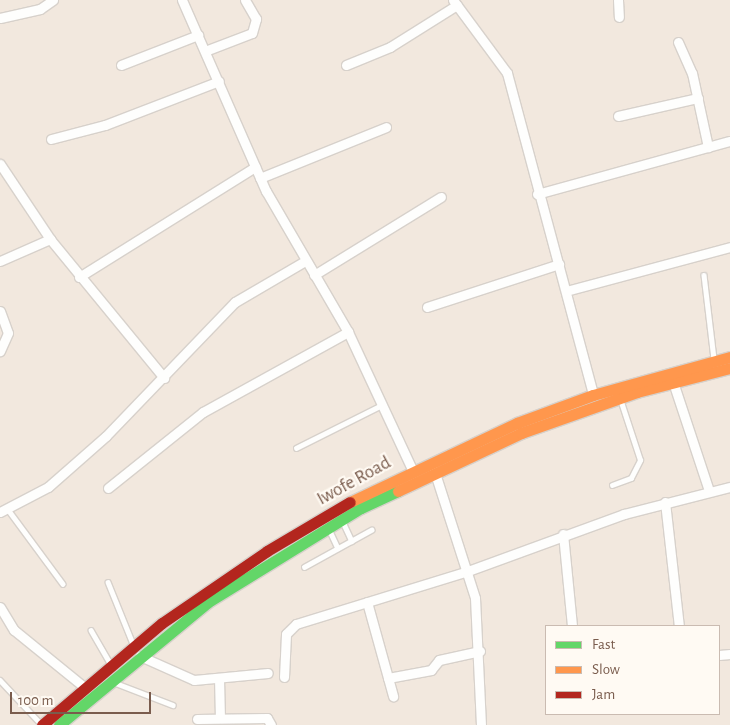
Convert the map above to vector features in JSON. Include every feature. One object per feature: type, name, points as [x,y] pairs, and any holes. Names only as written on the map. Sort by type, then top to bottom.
[{"type":"street","points":[[0,18],[40,8],[53,0]]},
{"type":"street","points":[[182,0],[260,178],[305,261],[348,332],[412,469]]},
{"type":"street","points":[[205,51],[252,33],[256,18],[245,0]]},
{"type":"street","points":[[618,0],[620,16]]},
{"type":"street","points":[[346,65],[390,47],[455,3],[507,73],[537,194],[566,291],[593,394]]},
{"type":"street","points":[[121,65],[198,35]]},
{"type":"street","points":[[678,42],[698,98],[708,148]]},
{"type":"street","points":[[51,139],[105,125],[218,81]]},
{"type":"street","points":[[618,116],[698,98]]},
{"type":"street","points":[[260,178],[386,126]]},
{"type":"street","points":[[537,194],[730,141]]},
{"type":"street","points":[[0,164],[78,277],[164,378]]},
{"type":"street","points":[[78,277],[255,167]]},
{"type":"street","points":[[314,275],[441,197]]},
{"type":"street","points":[[0,261],[50,239]]},
{"type":"street","points":[[566,291],[730,246]]},
{"type":"street","points":[[4,510],[48,487],[164,378],[235,302],[305,261]]},
{"type":"street","points":[[427,307],[558,264]]},
{"type":"street","points":[[0,311],[8,333],[0,351]]},
{"type":"street","points":[[108,488],[203,412],[348,332]]},
{"type":"street","name":"Iwofe Road","points":[[42,725],[83,686],[133,644],[267,551],[412,469],[593,394],[730,357]]},
{"type":"street","name":"Iwofe Road","points":[[59,725],[109,680],[208,602],[341,520],[434,470],[620,398],[730,368]]},
{"type":"street","points":[[673,382],[709,491]]},
{"type":"street","points":[[434,470],[468,571],[480,652],[481,725]]},
{"type":"street","points":[[284,677],[288,629],[468,571],[563,534],[665,502],[730,487]]},
{"type":"street","points":[[665,502],[679,625]]},
{"type":"street","points":[[563,534],[572,625]]},
{"type":"street","points":[[367,602],[392,696]]},
{"type":"street","points":[[0,607],[3,616],[14,630],[83,686]]},
{"type":"street","points":[[388,678],[431,670],[439,660],[480,652]]},
{"type":"street","points":[[140,656],[184,678],[218,678],[268,673]]},
{"type":"street","points":[[218,678],[220,718]]},
{"type":"street","points":[[197,719],[210,722],[220,718],[267,718],[271,725]]},
{"type":"lane","points":[[704,275],[714,360]]},
{"type":"lane","points":[[612,485],[631,478],[640,460],[620,398]]},
{"type":"lane","points":[[296,448],[382,405]]},
{"type":"lane","points":[[4,510],[64,584]]},
{"type":"lane","points":[[341,520],[352,541]]},
{"type":"lane","points":[[328,528],[338,548]]},
{"type":"lane","points":[[304,567],[371,530]]},
{"type":"lane","points":[[108,582],[133,644]]},
{"type":"lane","points":[[91,630],[110,663]]},
{"type":"lane","points":[[0,680],[42,725]]},
{"type":"lane","points":[[109,680],[173,705]]},
{"type":"shaded area","points":[[0,0],[730,0],[730,725],[0,725]]},
{"type":"traffic: fast","points":[[59,725],[208,602],[361,508],[398,491]]},
{"type":"traffic: slow","points":[[350,502],[517,423],[593,395],[730,357]]},
{"type":"traffic: slow","points":[[398,491],[521,433],[637,392],[730,368]]},
{"type":"traffic: jam","points":[[42,725],[162,623],[267,551],[350,502]]}]
